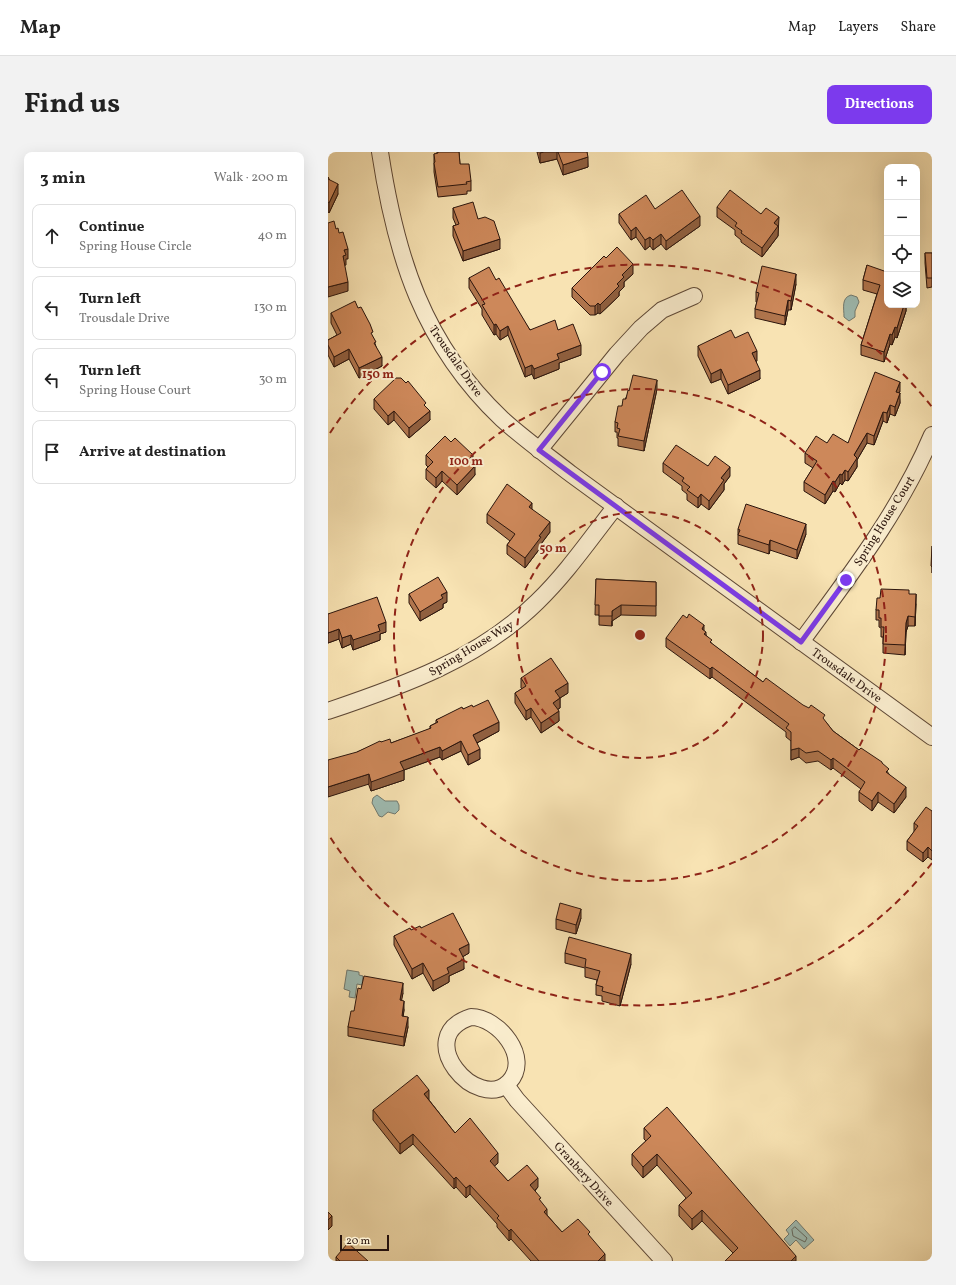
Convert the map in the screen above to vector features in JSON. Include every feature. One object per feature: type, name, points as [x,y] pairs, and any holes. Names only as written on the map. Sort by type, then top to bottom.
[{"type":"street","name":"Trousdale Drive","points":[[380,152],[388,203],[407,274],[421,308],[448,353],[474,389],[503,419],[539,450],[932,737]]},
{"type":"street","points":[[539,450],[640,328],[662,310],[694,296]]},
{"type":"street","name":"Spring House Court","points":[[801,642],[864,555],[891,514],[909,484],[932,435]]},
{"type":"street","name":"Spring House Way","points":[[328,711],[424,676],[443,667],[501,632],[521,617],[552,587],[616,506]]},
{"type":"street","points":[[471,1017],[482,1018],[491,1023],[510,1042],[516,1053],[517,1064],[514,1075],[506,1085],[496,1090],[478,1088],[469,1082],[454,1066],[448,1057],[446,1046],[447,1037],[457,1024],[471,1017]]},
{"type":"street","name":"Granbery Drive","points":[[506,1085],[517,1100],[664,1261]]},
{"type":"water","points":[[851,295],[857,297],[859,302],[855,311],[855,317],[849,321],[844,317],[844,301]]},
{"type":"water","points":[[377,795],[385,801],[397,801],[399,810],[395,814],[388,812],[382,817],[379,816],[372,803],[373,798]]},
{"type":"water","points":[[347,970],[359,972],[359,975],[363,976],[362,985],[357,984],[355,998],[349,997],[350,991],[344,989]]},
{"type":"water","points":[[796,1220],[814,1240],[804,1249],[796,1240],[790,1246],[784,1239],[789,1234],[786,1230]]},
{"type":"building","points":[[438,152],[459,152],[460,164],[469,164],[471,181],[466,182],[467,184],[438,187],[434,154]]},
{"type":"building","points":[[558,152],[587,152],[588,157],[563,165]]},
{"type":"building","points":[[328,179],[338,184],[329,203],[328,202]]},
{"type":"building","points":[[682,190],[700,216],[666,241],[661,234],[653,240],[650,237],[645,240],[636,227],[631,231],[619,214],[646,195],[655,209]]},
{"type":"building","points":[[730,190],[761,214],[766,208],[779,217],[774,223],[778,226],[762,248],[741,233],[742,231],[735,226],[737,223],[717,207]]},
{"type":"building","points":[[473,202],[478,219],[485,217],[494,221],[500,239],[463,251],[453,226],[459,224],[453,208]]},
{"type":"building","points":[[334,221],[336,229],[338,228],[339,233],[343,232],[348,249],[344,250],[346,255],[343,256],[348,282],[328,287],[328,223]]},
{"type":"building","points":[[617,247],[633,264],[622,275],[624,277],[617,284],[619,286],[600,305],[598,303],[595,306],[590,306],[572,288],[604,256],[606,258]]},
{"type":"building","points":[[925,253],[932,253],[932,278],[927,278]]},
{"type":"building","points":[[867,265],[884,271],[884,308],[903,308],[897,328],[895,327],[892,335],[890,334],[884,352],[861,345],[880,285],[863,280]]},
{"type":"building","points":[[762,266],[796,274],[791,301],[788,300],[785,316],[755,309],[759,293],[756,292]]},
{"type":"building","points":[[489,267],[496,280],[499,278],[530,330],[555,320],[558,330],[573,324],[581,345],[557,354],[559,359],[534,369],[532,365],[525,368],[508,326],[500,331],[496,324],[494,325],[482,305],[485,304],[469,278]]},
{"type":"building","points":[[355,301],[358,308],[361,307],[370,324],[373,332],[371,333],[376,342],[374,343],[382,357],[359,368],[349,349],[334,357],[328,345],[328,340],[341,333],[331,313]]},
{"type":"building","points":[[731,330],[735,338],[748,332],[757,351],[752,353],[760,370],[728,385],[721,369],[711,374],[698,346]]},
{"type":"building","points":[[875,372],[900,382],[896,392],[900,393],[895,407],[890,405],[887,413],[883,412],[874,436],[867,433],[854,455],[857,458],[848,472],[845,470],[842,475],[840,474],[835,482],[833,481],[825,495],[804,482],[817,461],[805,453],[816,436],[827,443],[833,434],[848,443]]},
{"type":"building","points":[[633,375],[657,380],[644,441],[618,436],[620,429],[617,428],[618,423],[615,422],[618,406],[622,406],[623,399],[626,399]]},
{"type":"building","points":[[396,378],[401,378],[406,383],[408,381],[426,403],[424,405],[430,411],[409,428],[394,411],[388,416],[374,399]]},
{"type":"building","points":[[445,436],[451,442],[455,438],[473,455],[469,459],[475,466],[457,485],[442,471],[436,478],[426,469],[433,462],[426,455]]},
{"type":"building","points":[[676,445],[708,466],[715,456],[730,467],[721,478],[724,480],[709,501],[701,494],[698,498],[687,490],[690,487],[682,481],[684,478],[663,463]]},
{"type":"building","points":[[507,484],[532,503],[529,507],[550,522],[525,558],[507,545],[515,534],[487,514]]},
{"type":"building","points":[[746,504],[806,524],[797,550],[770,540],[769,545],[738,535],[740,530],[738,529]]},
{"type":"building","points":[[438,577],[447,592],[441,595],[443,598],[420,612],[409,594]]},
{"type":"building","points":[[596,579],[656,582],[656,606],[621,605],[612,611],[612,616],[599,616],[599,605],[595,605]]},
{"type":"building","points":[[881,589],[909,590],[909,594],[916,594],[915,617],[908,616],[906,623],[905,645],[883,644],[884,627],[881,627],[879,610],[876,610],[877,598],[880,598]]},
{"type":"building","points":[[377,597],[386,622],[378,625],[380,631],[353,640],[351,635],[342,638],[339,629],[328,633],[328,614]]},
{"type":"building","points":[[689,614],[704,625],[702,629],[706,632],[704,634],[712,640],[710,642],[763,682],[766,678],[803,705],[809,708],[811,705],[825,715],[823,718],[833,731],[859,750],[861,748],[882,762],[889,769],[886,772],[906,787],[894,804],[878,792],[872,801],[859,792],[865,782],[833,758],[831,760],[818,751],[806,753],[799,748],[791,750],[791,732],[786,728],[789,724],[712,667],[710,669],[666,638],[683,615],[687,618]]},
{"type":"building","points":[[551,658],[568,683],[555,691],[560,698],[553,703],[559,711],[541,723],[531,708],[526,711],[515,693],[526,686],[521,678]]},
{"type":"building","points":[[488,700],[499,722],[473,735],[480,749],[468,755],[461,741],[442,751],[440,747],[400,762],[404,770],[371,782],[369,774],[328,787],[328,760],[357,752],[380,741],[390,739],[391,743],[431,728],[430,726],[438,722],[436,720],[462,707],[463,709],[472,705],[473,707]]},
{"type":"building","points":[[926,807],[932,811],[932,851],[928,847],[923,853],[907,841],[918,826],[914,823]]},
{"type":"building","points":[[560,903],[581,909],[576,925],[556,919]]},
{"type":"building","points":[[453,913],[469,944],[459,949],[464,959],[447,968],[449,973],[433,981],[423,963],[412,969],[394,936],[410,928],[411,930],[420,926],[421,928]]},
{"type":"building","points":[[569,937],[631,954],[620,996],[602,991],[603,987],[596,985],[600,971],[585,967],[586,959],[565,953]]},
{"type":"building","points":[[364,976],[403,983],[400,1000],[404,1001],[402,1016],[408,1017],[404,1037],[348,1027],[351,1011],[354,1011],[358,988],[361,989]]},
{"type":"building","points":[[417,1075],[429,1090],[424,1094],[455,1133],[470,1118],[498,1153],[490,1161],[508,1181],[527,1165],[538,1178],[530,1185],[541,1198],[539,1199],[547,1209],[544,1212],[562,1232],[578,1219],[590,1232],[588,1234],[605,1254],[598,1261],[539,1261],[511,1229],[509,1231],[497,1218],[499,1216],[470,1185],[466,1188],[456,1177],[454,1179],[413,1134],[400,1144],[373,1110]]},
{"type":"building","points":[[667,1107],[796,1256],[791,1261],[725,1261],[738,1248],[702,1210],[692,1219],[679,1205],[692,1193],[657,1154],[643,1167],[632,1154],[651,1136],[644,1128]]},
{"type":"building","points":[[328,1212],[332,1216],[328,1220]]},
{"type":"building","points":[[348,1243],[368,1261],[340,1261],[336,1257]]},
{"type":"route","points":[[602,372],[539,450],[801,642],[846,580]]}]
